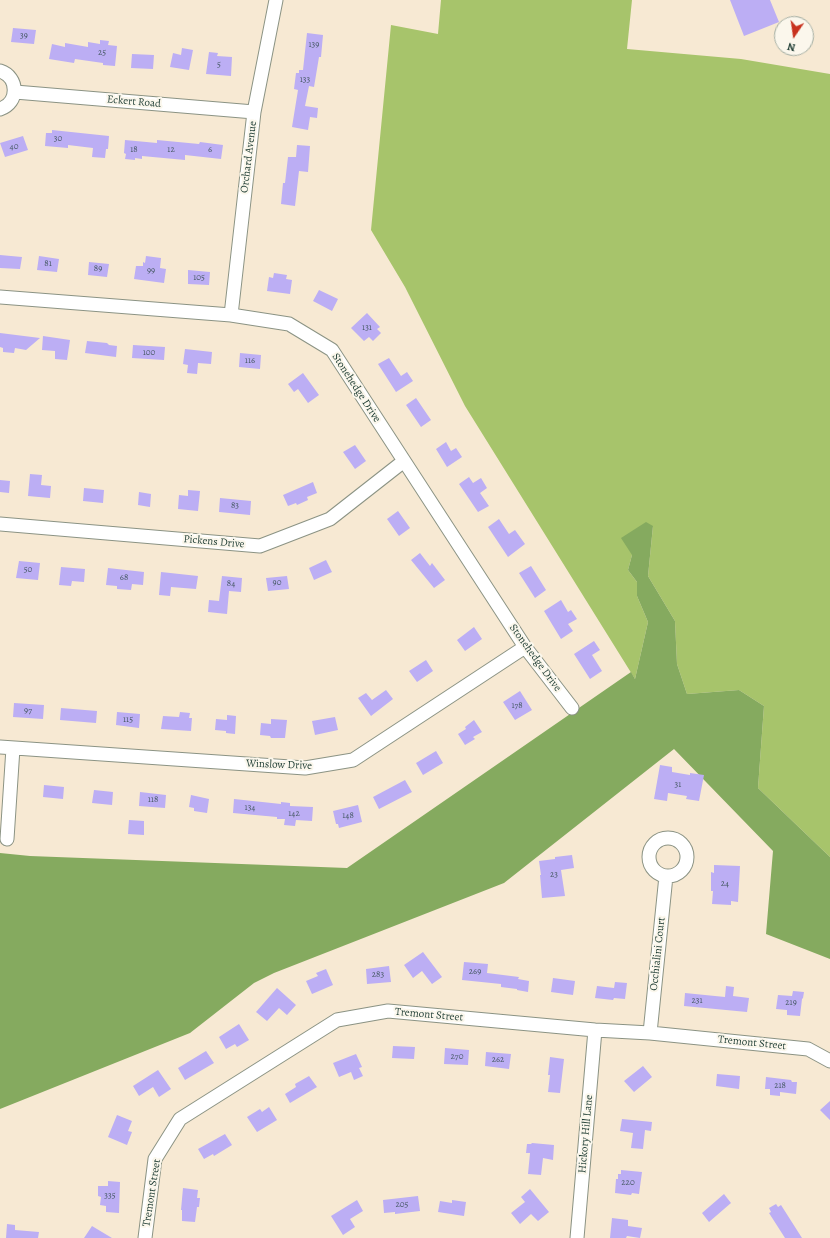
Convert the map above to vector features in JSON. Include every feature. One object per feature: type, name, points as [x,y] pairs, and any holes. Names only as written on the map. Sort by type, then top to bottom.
[{"type":"street","name":"Orchard Avenue","points":[[231,315],[254,112],[276,0]]},
{"type":"street","points":[[0,71],[8,75],[12,80],[15,92],[9,104],[0,109]]},
{"type":"street","name":"Eckert Road","points":[[15,92],[254,112]]},
{"type":"street","name":"Stonehedge Drive","points":[[0,297],[231,315],[288,324],[332,350],[525,648],[572,708]]},
{"type":"street","name":"Pickens Drive","points":[[0,524],[260,546],[330,518],[404,461]]},
{"type":"street","name":"Winslow Drive","points":[[0,747],[306,768],[353,760],[525,648]]},
{"type":"street","points":[[7,839],[14,748]]},
{"type":"street","name":"Occhialini Court","points":[[650,1033],[666,876]]},
{"type":"street","name":"Tremont Street","points":[[145,1238],[155,1159],[180,1119],[336,1020],[388,1011],[595,1030],[650,1033],[808,1049],[830,1061]]},
{"type":"street","name":"Hickory Hill Lane","points":[[577,1238],[595,1030]]},
{"type":"green space","points":[[441,0],[632,0],[627,49],[741,59],[830,74],[830,857],[758,788],[764,706],[739,690],[687,694],[677,664],[675,621],[648,576],[653,526],[632,555],[628,570],[637,582],[637,596],[648,622],[635,679],[465,406],[405,287],[371,230],[391,25],[438,34]]},
{"type":"green space","points":[[646,522],[653,526],[648,576],[675,621],[677,664],[687,694],[739,690],[764,706],[758,788],[830,857],[830,959],[766,934],[773,851],[674,749],[504,883],[274,973],[254,983],[190,1033],[0,1109],[0,853],[30,856],[347,868],[631,672],[635,679],[648,622],[637,596],[637,582],[628,570],[632,555],[621,538]]},
{"type":"building","points":[[730,0],[770,0],[777,16],[774,16],[774,24],[744,36]]},
{"type":"building","points":[[13,28],[36,30],[34,44],[11,42]]},
{"type":"building","points":[[307,33],[323,35],[321,57],[319,57],[314,87],[309,86],[305,106],[318,108],[317,118],[310,117],[308,130],[292,127],[298,90],[294,89],[296,73],[299,73],[299,70],[303,70]]},
{"type":"building","points":[[100,40],[109,41],[108,45],[117,46],[115,66],[75,59],[74,63],[49,59],[52,44],[65,47],[65,43],[88,47],[88,42],[100,44]]},
{"type":"building","points":[[182,48],[193,50],[189,70],[170,67],[173,53],[181,55]]},
{"type":"building","points":[[209,52],[218,53],[217,56],[232,57],[231,76],[206,74]]},
{"type":"building","points":[[132,54],[154,55],[153,69],[131,68]]},
{"type":"building","points":[[52,130],[109,136],[108,149],[106,149],[105,158],[92,157],[93,148],[68,145],[68,148],[45,146],[46,133],[52,133]]},
{"type":"building","points":[[23,136],[28,150],[5,157],[0,143]]},
{"type":"building","points":[[125,140],[157,143],[157,140],[199,144],[200,142],[223,145],[221,159],[185,155],[185,160],[142,156],[142,159],[135,158],[135,160],[125,159]]},
{"type":"building","points":[[297,145],[310,146],[308,172],[299,171],[295,206],[281,204],[288,157],[296,157]]},
{"type":"building","points":[[0,255],[22,257],[20,269],[0,268]]},
{"type":"building","points":[[39,256],[59,259],[57,272],[37,270]]},
{"type":"building","points":[[146,256],[161,258],[160,268],[166,269],[164,283],[134,279],[136,266],[143,266]]},
{"type":"building","points":[[89,262],[109,264],[107,277],[88,275]]},
{"type":"building","points":[[188,270],[210,272],[209,285],[188,284]]},
{"type":"building","points":[[274,273],[287,275],[286,279],[292,280],[290,294],[267,291],[269,277],[273,278]]},
{"type":"building","points":[[319,290],[338,299],[332,311],[313,301]]},
{"type":"building","points":[[367,313],[380,327],[377,329],[381,333],[373,341],[369,337],[364,341],[351,328]]},
{"type":"building","points":[[0,333],[40,338],[26,350],[15,348],[14,353],[3,352],[3,348],[0,347]]},
{"type":"building","points":[[43,336],[70,340],[67,360],[55,359],[55,351],[42,350]]},
{"type":"building","points":[[87,341],[107,343],[109,345],[117,346],[116,357],[85,353]]},
{"type":"building","points":[[133,345],[165,347],[164,360],[132,358]]},
{"type":"building","points":[[185,349],[212,352],[211,364],[198,363],[197,374],[187,373],[188,365],[183,364]]},
{"type":"building","points":[[240,353],[261,355],[260,369],[239,367]]},
{"type":"building","points":[[389,358],[401,376],[407,372],[413,381],[396,392],[378,364]]},
{"type":"building","points":[[303,373],[319,395],[308,403],[298,389],[294,392],[288,384]]},
{"type":"building","points":[[416,398],[431,420],[421,427],[406,405]]},
{"type":"building","points":[[446,442],[451,451],[456,448],[462,457],[447,467],[436,449]]},
{"type":"building","points":[[355,445],[366,461],[355,469],[343,452]]},
{"type":"building","points":[[30,474],[42,475],[41,485],[51,486],[50,498],[28,496]]},
{"type":"building","points":[[469,477],[473,483],[481,478],[487,488],[480,493],[489,506],[478,512],[459,484]]},
{"type":"building","points":[[0,480],[10,481],[9,493],[0,492]]},
{"type":"building","points":[[313,482],[317,493],[307,497],[308,500],[297,505],[296,503],[288,506],[283,495]]},
{"type":"building","points":[[84,488],[104,490],[103,503],[83,501]]},
{"type":"building","points":[[188,490],[200,491],[198,511],[178,509],[179,495],[188,496]]},
{"type":"building","points":[[139,492],[151,494],[150,507],[138,505]]},
{"type":"building","points":[[220,498],[251,501],[250,515],[219,512]]},
{"type":"building","points":[[398,511],[410,528],[399,536],[387,519]]},
{"type":"building","points":[[499,519],[509,534],[515,530],[525,544],[508,557],[488,527]]},
{"type":"building","points":[[420,553],[430,566],[432,563],[445,580],[434,588],[411,560]]},
{"type":"building","points":[[326,560],[332,572],[314,580],[309,568]]},
{"type":"building","points":[[19,561],[40,563],[38,580],[16,578]]},
{"type":"building","points":[[531,566],[546,590],[535,598],[519,573]]},
{"type":"building","points":[[61,567],[85,569],[84,582],[72,581],[71,586],[59,585]]},
{"type":"building","points":[[108,568],[144,572],[143,585],[132,584],[131,590],[117,589],[117,586],[106,585]]},
{"type":"building","points":[[161,572],[198,576],[196,589],[171,587],[170,596],[159,595]]},
{"type":"building","points":[[222,576],[242,578],[241,592],[229,591],[227,614],[208,612],[209,600],[219,601]]},
{"type":"building","points":[[287,576],[289,589],[268,591],[266,578]]},
{"type":"building","points":[[561,600],[568,612],[571,610],[577,619],[568,624],[573,631],[561,639],[544,611]]},
{"type":"building","points":[[474,627],[482,639],[465,651],[457,640]]},
{"type":"building","points":[[594,641],[600,650],[592,655],[602,671],[590,679],[574,654]]},
{"type":"building","points":[[426,660],[433,671],[417,682],[409,671]]},
{"type":"building","points":[[386,690],[393,699],[371,716],[358,698],[366,693],[372,700]]},
{"type":"building","points":[[520,691],[532,710],[515,720],[503,702]]},
{"type":"building","points":[[14,703],[44,705],[43,719],[13,717]]},
{"type":"building","points":[[61,708],[97,711],[96,723],[60,720]]},
{"type":"building","points":[[117,712],[140,714],[139,728],[116,725]]},
{"type":"building","points":[[180,712],[190,713],[189,718],[192,718],[191,731],[161,729],[163,716],[179,717]]},
{"type":"building","points":[[227,715],[236,716],[235,734],[215,730],[216,719],[227,720]]},
{"type":"building","points":[[335,717],[338,730],[315,735],[312,721]]},
{"type":"building","points":[[271,719],[287,720],[285,738],[271,738],[270,736],[260,735],[261,723],[271,724]]},
{"type":"building","points":[[474,720],[482,732],[473,737],[475,739],[465,745],[458,734],[466,729],[465,727]]},
{"type":"building","points":[[436,751],[443,763],[423,775],[416,763]]},
{"type":"building","points":[[660,765],[672,767],[672,772],[690,775],[690,773],[704,775],[699,801],[686,799],[687,796],[668,793],[667,801],[654,799]]},
{"type":"building","points":[[405,780],[412,792],[379,809],[373,797]]},
{"type":"building","points":[[44,785],[64,787],[63,799],[43,797]]},
{"type":"building","points":[[94,790],[113,792],[112,805],[92,803]]},
{"type":"building","points":[[140,792],[166,795],[165,808],[139,806]]},
{"type":"building","points":[[191,795],[209,799],[207,813],[194,811],[194,808],[189,807]]},
{"type":"building","points":[[234,799],[281,804],[281,802],[290,803],[290,806],[313,807],[312,821],[296,820],[295,826],[284,825],[285,819],[277,819],[277,817],[233,813]]},
{"type":"building","points":[[358,805],[362,822],[339,828],[338,824],[336,824],[333,811]]},
{"type":"building","points":[[129,820],[144,821],[144,835],[128,834]]},
{"type":"building","points":[[572,855],[574,868],[561,870],[565,896],[542,898],[539,861]]},
{"type":"building","points":[[714,865],[740,866],[738,902],[731,901],[731,905],[712,904],[713,891],[711,891],[711,872],[714,873]]},
{"type":"building","points":[[423,952],[442,977],[432,984],[422,971],[413,978],[404,965]]},
{"type":"building","points":[[464,962],[488,964],[487,973],[519,977],[518,979],[529,981],[528,992],[501,987],[501,984],[462,980]]},
{"type":"building","points":[[389,966],[391,982],[367,984],[366,969]]},
{"type":"building","points":[[326,969],[333,985],[312,994],[306,981],[318,976],[316,973]]},
{"type":"building","points":[[553,978],[575,981],[573,995],[551,992]]},
{"type":"building","points":[[615,982],[627,983],[625,999],[614,998],[613,1000],[595,998],[597,986],[614,988]]},
{"type":"building","points":[[726,986],[734,987],[733,996],[749,998],[747,1012],[684,1006],[685,993],[725,997]]},
{"type":"building","points":[[277,988],[296,1005],[287,1015],[279,1008],[267,1021],[256,1012]]},
{"type":"building","points":[[793,991],[804,992],[800,1016],[787,1015],[787,1010],[776,1009],[778,995],[792,996]]},
{"type":"building","points":[[239,1024],[249,1040],[237,1047],[235,1044],[226,1049],[219,1037]]},
{"type":"building","points":[[393,1046],[415,1047],[414,1059],[392,1058]]},
{"type":"building","points":[[445,1048],[469,1050],[468,1065],[444,1064]]},
{"type":"building","points":[[206,1051],[214,1063],[185,1080],[178,1068]]},
{"type":"building","points":[[486,1052],[511,1054],[509,1069],[485,1066]]},
{"type":"building","points":[[356,1054],[362,1067],[359,1068],[363,1076],[354,1080],[351,1072],[339,1077],[333,1063]]},
{"type":"building","points":[[550,1057],[564,1059],[560,1093],[548,1092]]},
{"type":"building","points":[[643,1066],[652,1077],[634,1092],[624,1081]]},
{"type":"building","points":[[158,1070],[171,1089],[159,1097],[153,1087],[139,1096],[133,1086]]},
{"type":"building","points":[[717,1074],[740,1076],[739,1089],[716,1086]]},
{"type":"building","points":[[309,1076],[317,1087],[290,1103],[285,1094],[296,1087],[295,1084]]},
{"type":"building","points":[[766,1077],[797,1082],[796,1094],[780,1092],[780,1096],[770,1095],[770,1089],[765,1089]]},
{"type":"building","points":[[830,1101],[830,1120],[820,1110]]},
{"type":"building","points":[[269,1107],[277,1120],[257,1132],[247,1117],[260,1109],[262,1112]]},
{"type":"building","points":[[117,1115],[132,1121],[128,1131],[132,1132],[127,1145],[108,1137]]},
{"type":"building","points":[[622,1119],[652,1122],[651,1131],[645,1130],[643,1149],[631,1148],[633,1133],[620,1131]]},
{"type":"building","points":[[225,1134],[232,1145],[214,1156],[213,1154],[204,1159],[198,1149]]},
{"type":"building","points":[[527,1144],[554,1145],[553,1160],[543,1158],[541,1175],[528,1174],[530,1153],[526,1153]]},
{"type":"building","points":[[621,1170],[642,1172],[639,1194],[632,1193],[631,1195],[615,1193],[616,1179],[618,1179],[618,1174],[621,1174]]},
{"type":"building","points":[[108,1181],[120,1182],[119,1213],[106,1212],[106,1206],[100,1205],[101,1197],[98,1196],[98,1186],[108,1186]]},
{"type":"building","points":[[183,1188],[198,1190],[197,1198],[200,1198],[195,1222],[182,1221],[181,1210]]},
{"type":"building","points":[[530,1189],[549,1212],[538,1221],[531,1214],[520,1224],[511,1213],[525,1202],[521,1197]]},
{"type":"building","points":[[724,1194],[731,1203],[709,1222],[702,1213]]},
{"type":"building","points":[[418,1196],[420,1211],[395,1214],[395,1212],[384,1213],[383,1200]]},
{"type":"building","points":[[357,1200],[363,1211],[350,1219],[355,1227],[343,1235],[331,1216]]},
{"type":"building","points":[[452,1200],[466,1202],[464,1216],[438,1212],[440,1201],[452,1203]]},
{"type":"building","points":[[776,1204],[778,1207],[781,1205],[802,1238],[785,1238],[769,1213],[771,1212],[769,1208]]},
{"type":"building","points":[[612,1218],[628,1220],[628,1226],[642,1228],[640,1238],[627,1236],[626,1238],[610,1238]]},
{"type":"building","points":[[7,1224],[15,1225],[15,1230],[39,1232],[38,1238],[6,1238]]},
{"type":"building","points":[[92,1226],[112,1238],[84,1238]]}]
